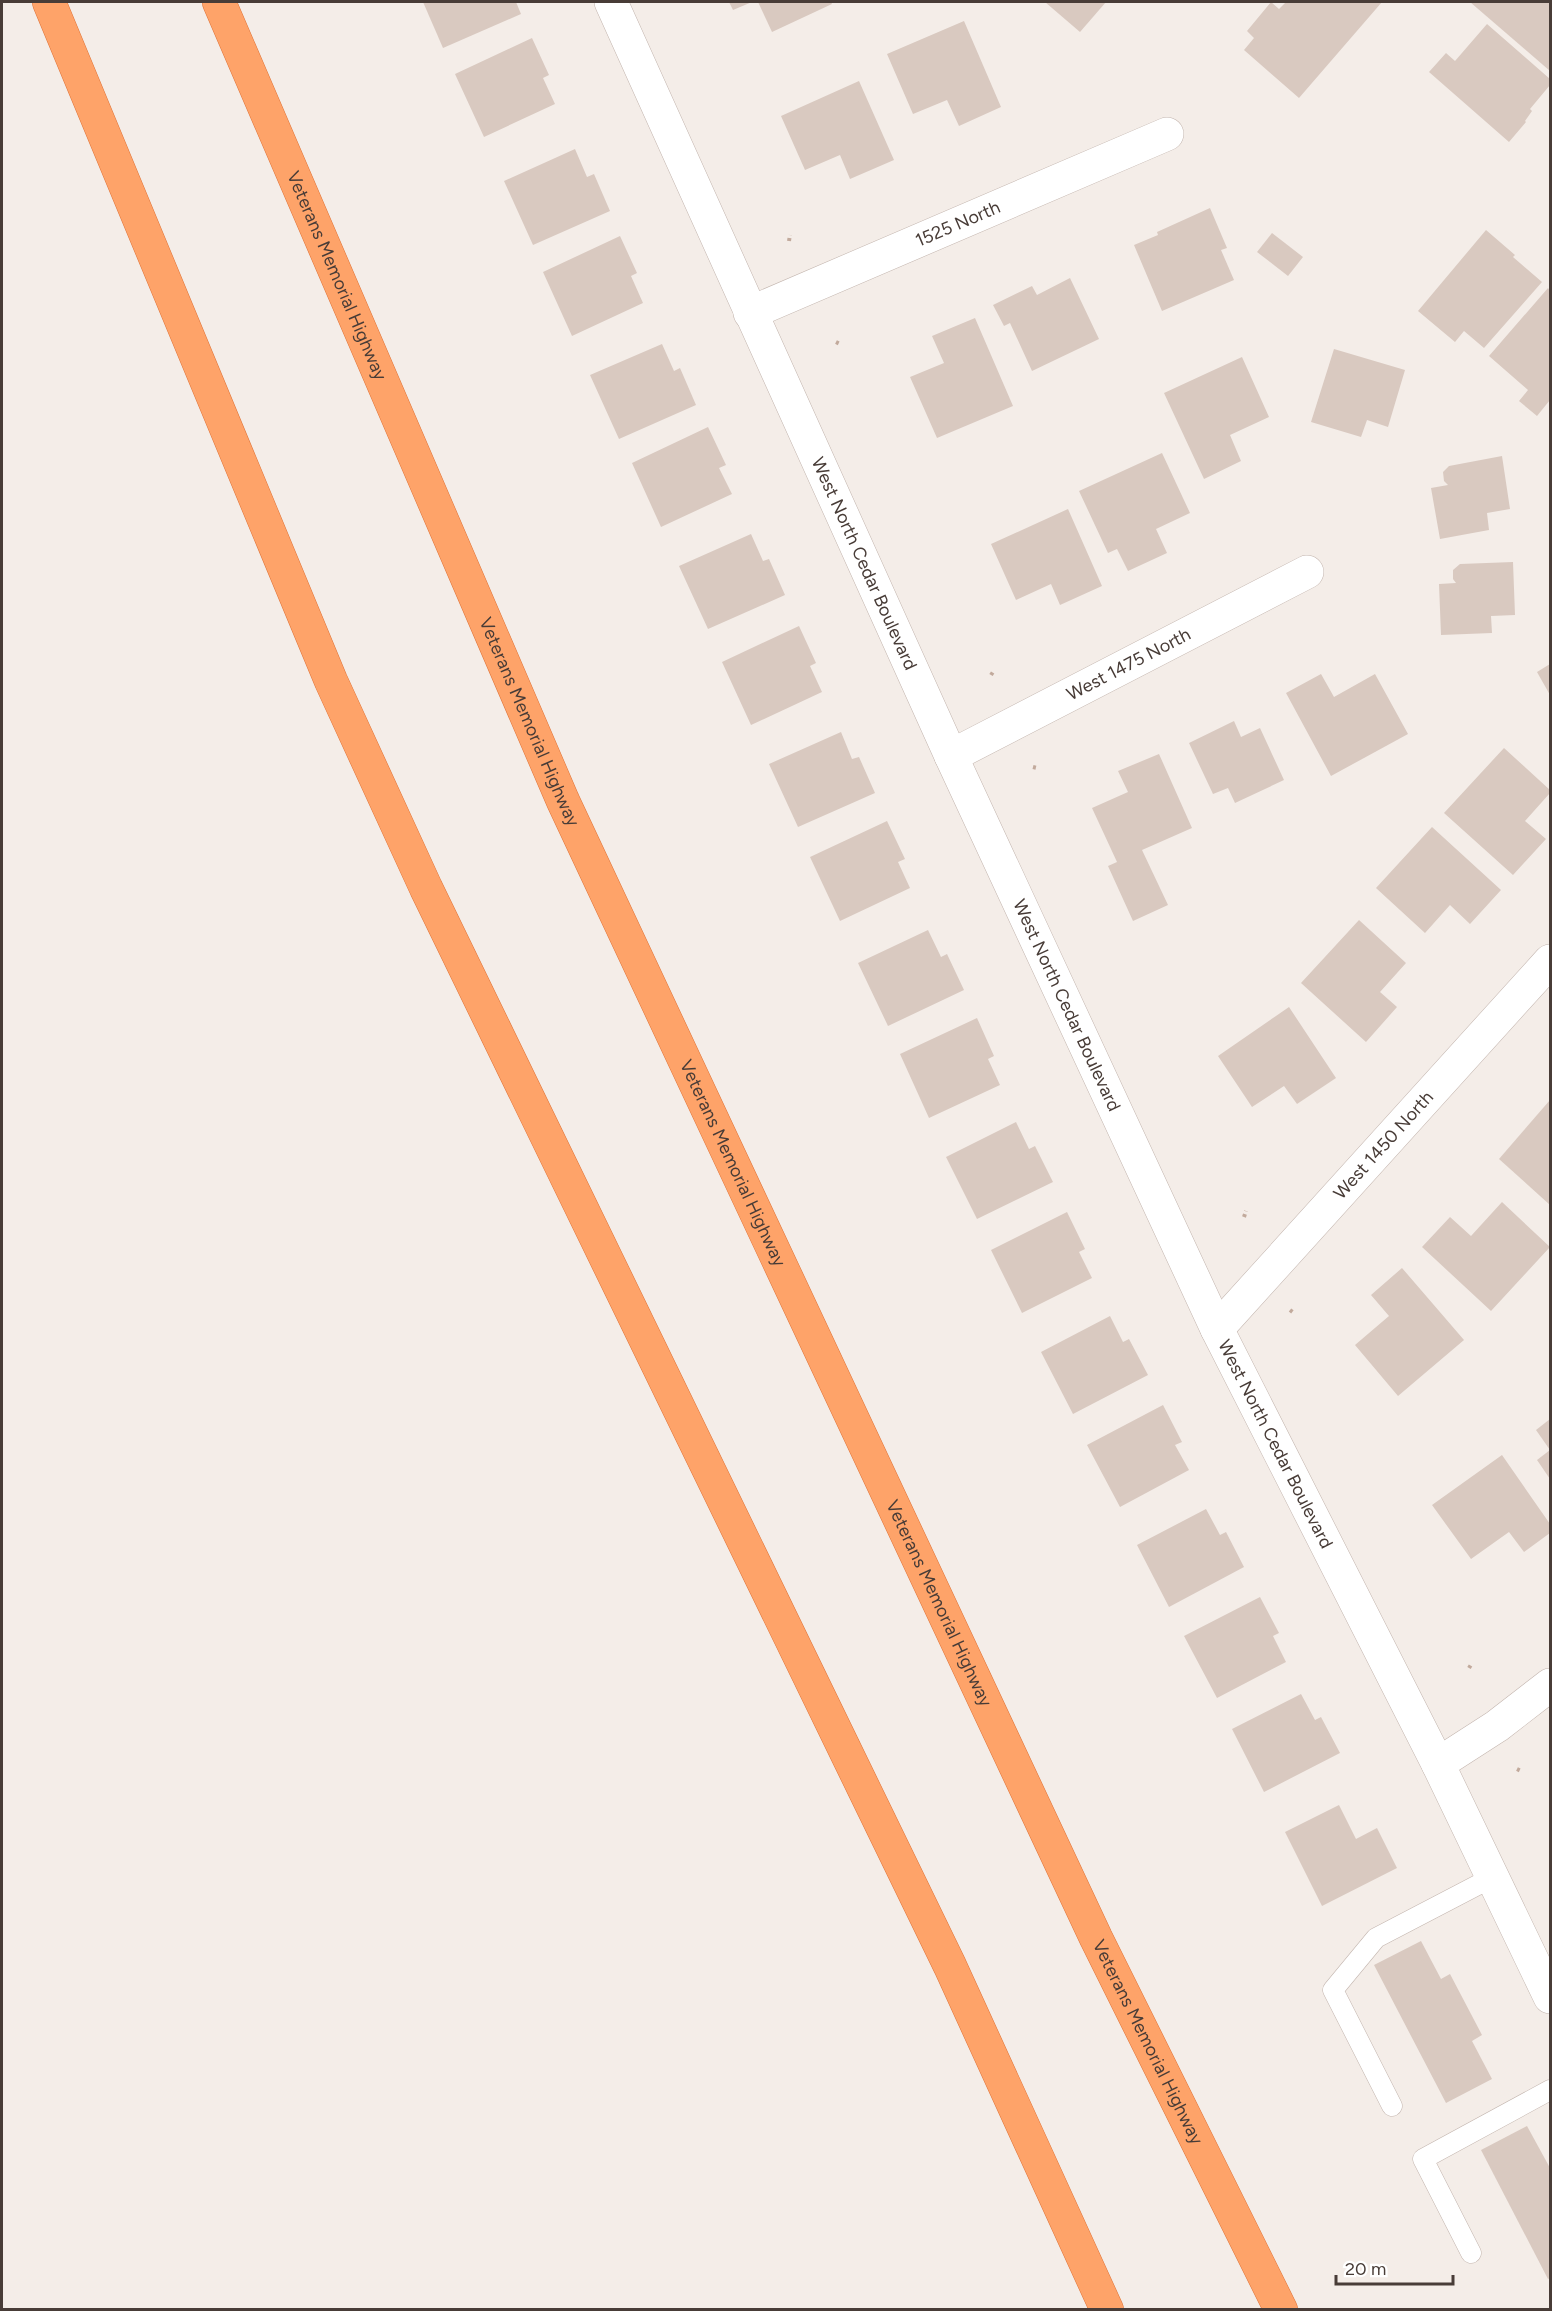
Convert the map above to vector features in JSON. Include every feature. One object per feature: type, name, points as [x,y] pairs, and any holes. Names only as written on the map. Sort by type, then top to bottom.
[{"type":"highway","points":[[49,2],[341,703],[426,888],[950,1966],[1107,2310]]},
{"type":"highway","name":"Veterans Memorial Highway","points":[[219,2],[563,801],[1096,1938],[1281,2310]]},
{"type":"street","name":"West North Cedar Boulevard","points":[[611,2],[951,756],[1217,1329],[1438,1764],[1550,1996]]},
{"type":"street","name":"1525 North","points":[[750,313],[1167,134]]},
{"type":"street","name":"West 1475 North","points":[[951,756],[1307,572]]},
{"type":"street","name":"West 1450 North","points":[[1217,1329],[1551,961]]},
{"type":"street","points":[[1438,1764],[1497,1726],[1551,1685]]},
{"type":"lane","points":[[1392,2106],[1333,1990],[1376,1938],[1493,1877]]},
{"type":"lane","points":[[1471,2253],[1423,2159],[1551,2090]]},
{"type":"path","points":[[789,241],[790,235]]},
{"type":"path","points":[[1244,1217],[1246,1211]]},
{"type":"building","points":[[423,2],[516,2],[521,14],[443,48]]},
{"type":"building","points":[[729,2],[752,2],[733,10]]},
{"type":"building","points":[[758,2],[831,2],[832,4],[772,32]]},
{"type":"building","points":[[1045,2],[1106,2],[1080,32]]},
{"type":"building","points":[[1271,2],[1279,9],[1286,2],[1382,2],[1299,98],[1244,50],[1254,38],[1247,31]]},
{"type":"building","points":[[1470,2],[1550,2],[1550,71]]},
{"type":"building","points":[[964,21],[1001,107],[959,126],[947,100],[913,114],[887,54]]},
{"type":"building","points":[[1487,24],[1550,79],[1550,85],[1530,109],[1532,111],[1526,122],[1509,142],[1429,72],[1446,53],[1455,61]]},
{"type":"building","points":[[532,38],[549,75],[543,78],[555,104],[484,137],[455,74]]},
{"type":"building","points":[[859,81],[894,160],[850,179],[840,155],[805,170],[781,116]]},
{"type":"building","points":[[575,149],[587,177],[594,174],[610,211],[533,245],[504,181]]},
{"type":"building","points":[[1210,208],[1227,248],[1221,250],[1234,280],[1162,311],[1134,245]]},
{"type":"building","points":[[1486,230],[1542,282],[1484,348],[1464,331],[1455,342],[1418,311]]},
{"type":"building","points":[[1272,233],[1303,257],[1288,276],[1257,252]]},
{"type":"building","points":[[620,236],[637,273],[631,276],[643,303],[572,336],[543,272]]},
{"type":"building","points":[[1070,278],[1099,339],[1032,371],[1010,323],[1004,326],[993,305],[1032,286],[1037,295]]},
{"type":"building","points":[[1548,288],[1550,291],[1550,400],[1537,416],[1519,401],[1528,390],[1489,356]]},
{"type":"building","points":[[975,318],[1013,406],[937,438],[910,377],[944,363],[932,336]]},
{"type":"building","points":[[662,344],[674,371],[680,368],[696,405],[619,439],[590,375]]},
{"type":"building","points":[[1334,349],[1405,370],[1388,427],[1367,420],[1361,437],[1311,422]]},
{"type":"building","points":[[1242,357],[1269,417],[1230,435],[1241,461],[1204,479],[1164,393]]},
{"type":"building","points":[[708,427],[726,465],[719,468],[732,494],[661,527],[632,463]]},
{"type":"building","points":[[1162,453],[1190,513],[1156,529],[1167,553],[1128,571],[1117,549],[1108,553],[1079,491]]},
{"type":"building","points":[[1502,456],[1510,509],[1487,513],[1489,530],[1440,539],[1431,488],[1448,485],[1444,481],[1443,472],[1449,466]]},
{"type":"building","points":[[1068,509],[1102,586],[1060,605],[1051,584],[1016,600],[991,544]]},
{"type":"building","points":[[751,534],[763,561],[769,559],[785,595],[708,629],[679,566]]},
{"type":"building","points":[[1513,562],[1515,615],[1491,616],[1492,633],[1441,635],[1439,584],[1456,583],[1453,579],[1453,570],[1460,564]]},
{"type":"building","points":[[799,626],[816,663],[810,666],[822,692],[751,725],[722,662]]},
{"type":"building","points":[[1550,664],[1550,695],[1537,672]]},
{"type":"building","points":[[1321,674],[1334,697],[1375,674],[1408,734],[1331,776],[1286,693]]},
{"type":"building","points":[[1234,721],[1241,737],[1260,728],[1284,780],[1235,803],[1228,788],[1213,794],[1189,743]]},
{"type":"building","points":[[841,732],[852,759],[859,757],[875,793],[798,827],[769,764]]},
{"type":"building","points":[[1504,748],[1550,790],[1550,793],[1525,821],[1546,839],[1513,875],[1444,813]]},
{"type":"building","points":[[1159,754],[1192,828],[1142,850],[1168,905],[1133,921],[1108,866],[1117,862],[1092,808],[1128,792],[1118,771]]},
{"type":"building","points":[[887,821],[905,859],[898,862],[910,888],[840,921],[810,857]]},
{"type":"building","points":[[1432,827],[1501,890],[1470,924],[1450,905],[1425,933],[1376,888]]},
{"type":"building","points":[[1359,920],[1406,963],[1380,992],[1397,1007],[1366,1042],[1301,983]]},
{"type":"building","points":[[928,930],[941,957],[947,954],[964,990],[888,1026],[858,963]]},
{"type":"building","points":[[1289,1007],[1336,1078],[1297,1104],[1284,1086],[1252,1107],[1218,1056]]},
{"type":"building","points":[[977,1018],[994,1056],[988,1059],[1000,1085],[929,1118],[900,1054]]},
{"type":"building","points":[[1550,1100],[1550,1205],[1499,1159]]},
{"type":"building","points":[[1016,1122],[1029,1149],[1035,1146],[1053,1182],[977,1219],[946,1157]]},
{"type":"building","points":[[1502,1202],[1550,1247],[1491,1311],[1422,1247],[1450,1217],[1471,1236]]},
{"type":"building","points":[[1067,1212],[1085,1249],[1079,1252],[1092,1278],[1022,1313],[991,1250]]},
{"type":"building","points":[[1402,1268],[1464,1340],[1398,1396],[1355,1345],[1389,1316],[1371,1295]]},
{"type":"building","points":[[1110,1316],[1123,1342],[1129,1339],[1148,1375],[1073,1414],[1041,1352]]},
{"type":"building","points":[[1163,1405],[1182,1442],[1175,1445],[1189,1470],[1120,1507],[1087,1445]]},
{"type":"building","points":[[1550,1419],[1550,1450],[1536,1430]]},
{"type":"building","points":[[1550,1450],[1550,1479],[1537,1460]]},
{"type":"building","points":[[1502,1455],[1550,1524],[1550,1533],[1524,1552],[1509,1532],[1471,1559],[1432,1505]]},
{"type":"building","points":[[1206,1509],[1220,1535],[1226,1532],[1244,1567],[1169,1607],[1137,1545]]},
{"type":"building","points":[[1260,1597],[1279,1633],[1273,1636],[1286,1662],[1217,1698],[1184,1636]]},
{"type":"building","points":[[1301,1694],[1315,1720],[1321,1717],[1340,1753],[1264,1792],[1232,1729]]},
{"type":"building","points":[[1339,1805],[1356,1839],[1377,1828],[1397,1868],[1322,1906],[1285,1832]]},
{"type":"building","points":[[1421,1941],[1441,1979],[1450,1974],[1482,2035],[1472,2041],[1492,2079],[1446,2103],[1374,1965]]},
{"type":"building","points":[[1527,2126],[1550,2168],[1550,2278],[1548,2279],[1481,2150]]}]
